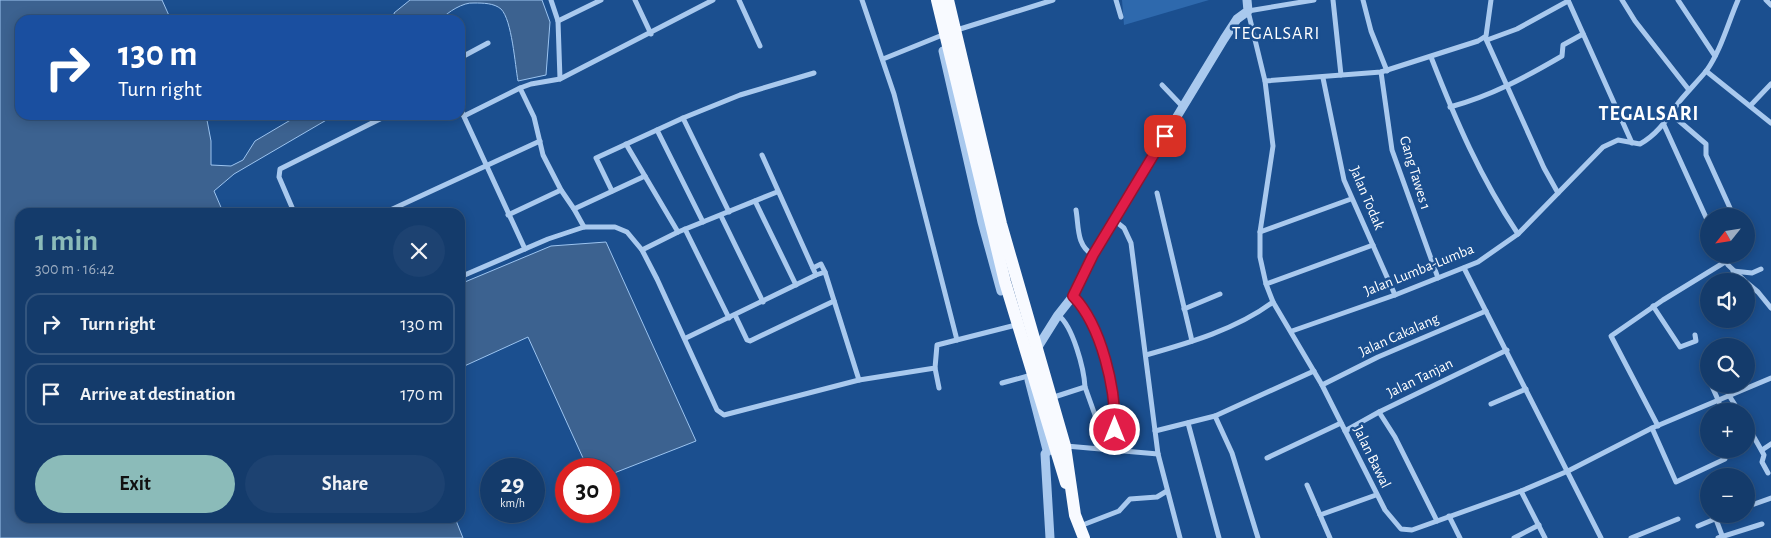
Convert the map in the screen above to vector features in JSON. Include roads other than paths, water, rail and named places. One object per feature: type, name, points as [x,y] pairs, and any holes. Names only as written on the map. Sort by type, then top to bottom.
[{"type":"highway","points":[[937,0],[1005,282],[1055,448],[1072,495],[1081,532]]},
{"type":"highway","points":[[948,0],[1001,224],[1051,398],[1055,448]]},
{"type":"street","points":[[551,0],[558,21],[560,80]]},
{"type":"street","points":[[558,21],[601,0]]},
{"type":"street","points":[[635,0],[651,34]]},
{"type":"street","points":[[465,116],[520,88],[531,84],[560,80],[651,34],[712,0]]},
{"type":"street","points":[[739,0],[760,46]]},
{"type":"street","points":[[862,0],[883,59],[957,340]]},
{"type":"street","points":[[931,0],[982,222],[1028,376],[1055,448],[1044,473],[1050,538]]},
{"type":"street","points":[[953,0],[1038,348]]},
{"type":"street","points":[[960,29],[1053,0]]},
{"type":"street","points":[[1116,0],[1121,17]]},
{"type":"street","points":[[1247,0],[1248,11]]},
{"type":"street","points":[[1038,348],[1058,315],[1073,296],[1093,255],[1237,19],[1248,11],[1314,0]]},
{"type":"street","points":[[1333,0],[1342,75]]},
{"type":"street","name":"Gang Tawes 1","points":[[1363,0],[1384,72],[1392,150],[1438,278]]},
{"type":"street","points":[[1490,0],[1486,39],[1544,168],[1558,193]]},
{"type":"street","points":[[1622,0],[1635,21],[1689,90]]},
{"type":"street","points":[[1678,0],[1715,56]]},
{"type":"street","points":[[1702,208],[1664,126],[1670,114],[1706,71],[1715,56],[1738,0]]},
{"type":"street","points":[[1766,0],[1771,5]]},
{"type":"street","points":[[1265,81],[1384,72],[1517,29],[1568,1],[1632,143]]},
{"type":"street","name":"Jalan Bawal","points":[[1248,11],[1265,81],[1273,146],[1260,232],[1260,257],[1266,284],[1273,302],[1292,331],[1322,385],[1376,494],[1392,521],[1402,529],[1412,530],[1437,521],[1450,519],[1569,474],[1655,427],[1719,402],[1771,378]]},
{"type":"street","points":[[1450,107],[1476,100],[1508,86],[1562,56],[1563,45],[1583,34]]},
{"type":"street","points":[[883,59],[940,36]]},
{"type":"street","points":[[465,55],[488,43]]},
{"type":"street","points":[[1431,57],[1460,132],[1482,175],[1518,234]]},
{"type":"street","points":[[1706,71],[1771,123]]},
{"type":"street","points":[[612,191],[596,159],[683,118],[740,95],[814,74]]},
{"type":"street","name":"Jalan Todak","points":[[1323,78],[1340,167],[1351,198],[1395,295]]},
{"type":"street","points":[[1750,106],[1771,84]]},
{"type":"street","points":[[1162,85],[1183,107]]},
{"type":"street","points":[[520,88],[534,117],[543,155],[560,190],[584,227]]},
{"type":"street","points":[[1670,114],[1704,142],[1706,155],[1730,208]]},
{"type":"street","points":[[465,118],[525,249]]},
{"type":"street","points":[[683,118],[729,212]]},
{"type":"street","points":[[292,208],[279,177],[280,169],[378,120]]},
{"type":"street","name":"Jalan Lumba-Lumba","points":[[1292,331],[1395,295],[1464,268],[1492,253],[1518,234],[1603,147],[1618,140],[1640,144],[1664,126]]},
{"type":"street","points":[[657,130],[703,222]]},
{"type":"street","points":[[395,208],[540,140]]},
{"type":"street","points":[[626,144],[678,232]]},
{"type":"street","points":[[762,155],[777,192],[816,275]]},
{"type":"street","points":[[574,209],[645,176]]},
{"type":"street","points":[[508,214],[560,190]]},
{"type":"street","points":[[642,250],[678,232],[777,192]]},
{"type":"street","points":[[1158,193],[1192,342]]},
{"type":"street","points":[[1260,232],[1351,198]]},
{"type":"street","points":[[755,201],[796,285]]},
{"type":"street","points":[[1076,210],[1078,233],[1086,250],[1093,255]]},
{"type":"street","points":[[721,216],[762,302]]},
{"type":"street","points":[[1114,220],[1124,228],[1131,243],[1154,431],[1158,454],[1180,538]]},
{"type":"street","points":[[465,275],[525,249],[584,227],[608,226],[622,229],[627,232],[642,250],[686,338],[720,414],[859,380],[935,368]]},
{"type":"street","points":[[685,229],[729,318]]},
{"type":"street","points":[[1266,284],[1373,244]]},
{"type":"street","points":[[1723,263],[1653,306],[1611,336],[1655,427],[1676,482],[1725,458]]},
{"type":"street","points":[[1726,263],[1736,271],[1752,274],[1761,269]]},
{"type":"street","points":[[813,268],[821,264],[825,272],[859,380]]},
{"type":"street","points":[[1464,268],[1569,474],[1576,484],[1601,538]]},
{"type":"street","points":[[686,338],[825,272]]},
{"type":"street","points":[[1755,290],[1771,308]]},
{"type":"street","points":[[1184,309],[1220,294]]},
{"type":"street","points":[[1073,296],[1087,316],[1111,379],[1115,412],[1114,449]]},
{"type":"street","points":[[735,314],[748,341],[834,301]]},
{"type":"street","points":[[1146,355],[1192,342],[1242,319],[1273,302]]},
{"type":"street","points":[[1653,306],[1680,347],[1696,341],[1695,335]]},
{"type":"street","name":"Jalan Cakalang","points":[[1322,385],[1378,357],[1486,311]]},
{"type":"street","points":[[1058,315],[1068,324],[1072,333],[1084,375],[1084,388],[1095,415],[1097,447]]},
{"type":"street","points":[[939,388],[935,368],[935,348],[957,340],[1012,326]]},
{"type":"street","name":"Jalan Tanjan","points":[[1345,430],[1506,350]]},
{"type":"street","points":[[1154,431],[1215,416],[1314,371]]},
{"type":"street","points":[[1002,383],[1028,376]]},
{"type":"street","points":[[1051,398],[1084,388]]},
{"type":"street","points":[[1491,404],[1526,389]]},
{"type":"street","points":[[1715,393],[1719,402]]},
{"type":"street","points":[[1730,397],[1734,403]]},
{"type":"street","points":[[1379,412],[1437,521]]},
{"type":"street","points":[[1215,416],[1224,440],[1232,453],[1258,538]]},
{"type":"street","points":[[1188,423],[1219,538]]},
{"type":"street","points":[[1267,458],[1341,423]]},
{"type":"street","points":[[1755,438],[1764,455],[1762,462],[1768,473]]},
{"type":"street","points":[[1762,450],[1771,444]]},
{"type":"street","points":[[1055,448],[1097,447],[1158,454]]},
{"type":"street","points":[[1307,485],[1330,538]]},
{"type":"street","points":[[1081,532],[1119,511],[1130,499],[1157,497],[1167,491]]},
{"type":"street","points":[[1521,491],[1545,538]]},
{"type":"street","points":[[1320,515],[1376,494]]},
{"type":"street","points":[[1755,504],[1771,498]]},
{"type":"street","points":[[1450,519],[1460,538]]},
{"type":"street","points":[[1631,538],[1678,519]]},
{"type":"street","points":[[1698,526],[1703,523]]},
{"type":"street","points":[[1717,523],[1721,537],[1762,524]]},
{"type":"street","points":[[1514,538],[1539,525]]},
{"type":"district","name":"TEGALSARI","points":[[1276,34]]},
{"type":"district","name":"TEGALSARI","points":[[1649,114]]}]
